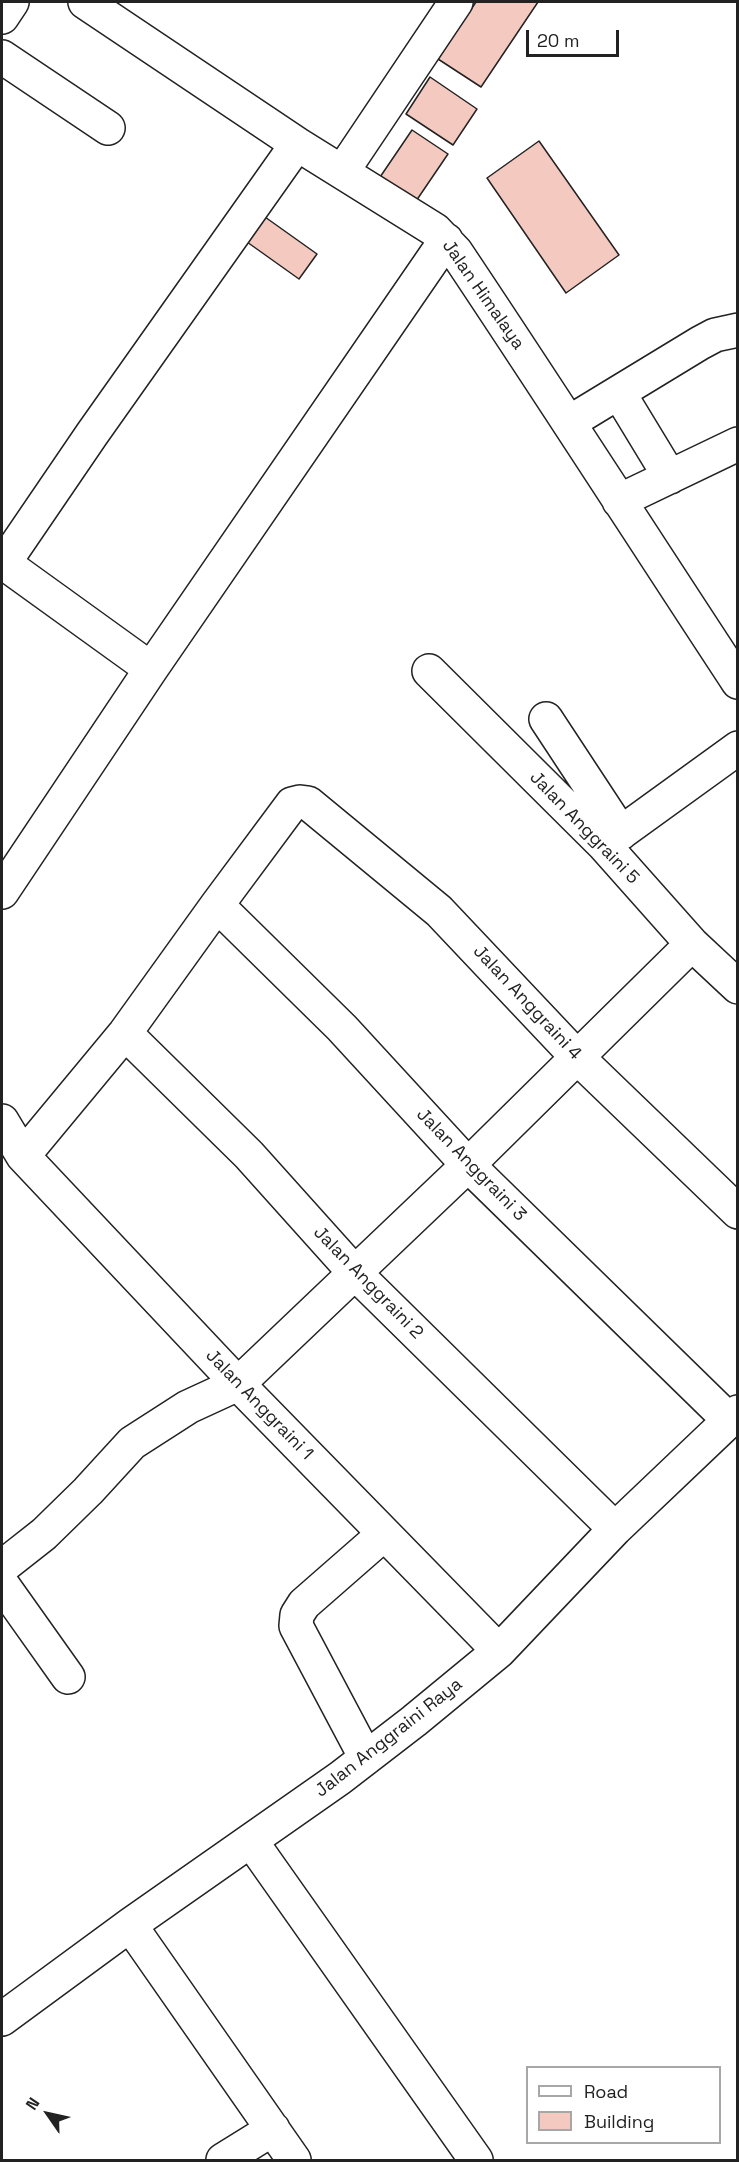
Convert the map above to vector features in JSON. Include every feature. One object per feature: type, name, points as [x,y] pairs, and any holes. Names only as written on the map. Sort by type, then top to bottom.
[{"type":"street","points":[[2,17],[12,2]]},
{"type":"street","name":"Jalan Himalaya","points":[[86,2],[297,144],[435,230],[446,240],[570,422],[738,682]]},
{"type":"street","points":[[342,172],[456,2]]},
{"type":"street","points":[[2,57],[108,128]]},
{"type":"street","points":[[151,669],[3,565],[92,434],[297,144]]},
{"type":"street","points":[[2,892],[151,669],[446,240]]},
{"type":"street","points":[[570,422],[700,343],[738,330]]},
{"type":"street","points":[[619,393],[670,477]]},
{"type":"street","points":[[619,501],[738,444]]},
{"type":"street","name":"Jalan Anggraini 5","points":[[429,671],[613,839],[692,944],[738,987]]},
{"type":"street","points":[[546,719],[613,839],[738,748]]},
{"type":"street","name":"Jalan Anggraini 4","points":[[217,905],[292,804],[308,803],[439,910],[577,1057],[738,1212]]},
{"type":"street","points":[[23,1156],[125,1033],[217,905]]},
{"type":"street","name":"Jalan Anggraini 3","points":[[217,905],[342,1028],[468,1165],[733,1416]]},
{"type":"street","points":[[2,1567],[44,1534],[132,1443],[188,1407],[238,1384],[468,1165],[692,944]]},
{"type":"street","name":"Jalan Anggraini 2","points":[[125,1033],[249,1155],[354,1272],[615,1529]]},
{"type":"street","name":"Jalan Anggraini 1","points":[[2,1121],[23,1156],[238,1384],[499,1651]]},
{"type":"street","name":"Jalan Anggraini Raya","points":[[2,2019],[130,1925],[366,1758],[499,1651],[615,1529],[733,1416]]},
{"type":"street","points":[[366,1758],[297,1626],[297,1615],[304,1604],[384,1534]]},
{"type":"street","points":[[2,1584],[68,1677]]},
{"type":"street","points":[[251,1841],[476,2160]]},
{"type":"street","points":[[130,1925],[294,2160]]},
{"type":"street","points":[[223,2160],[273,2129]]},
{"type":"building","points":[[476,2],[538,2],[481,87],[438,59]]},
{"type":"building","points":[[430,77],[477,109],[453,145],[406,114]]},
{"type":"building","points":[[412,130],[448,154],[412,207],[376,183]]},
{"type":"building","points":[[539,141],[619,255],[566,293],[487,178]]},
{"type":"building","points":[[265,217],[317,254],[299,279],[247,242]]}]
